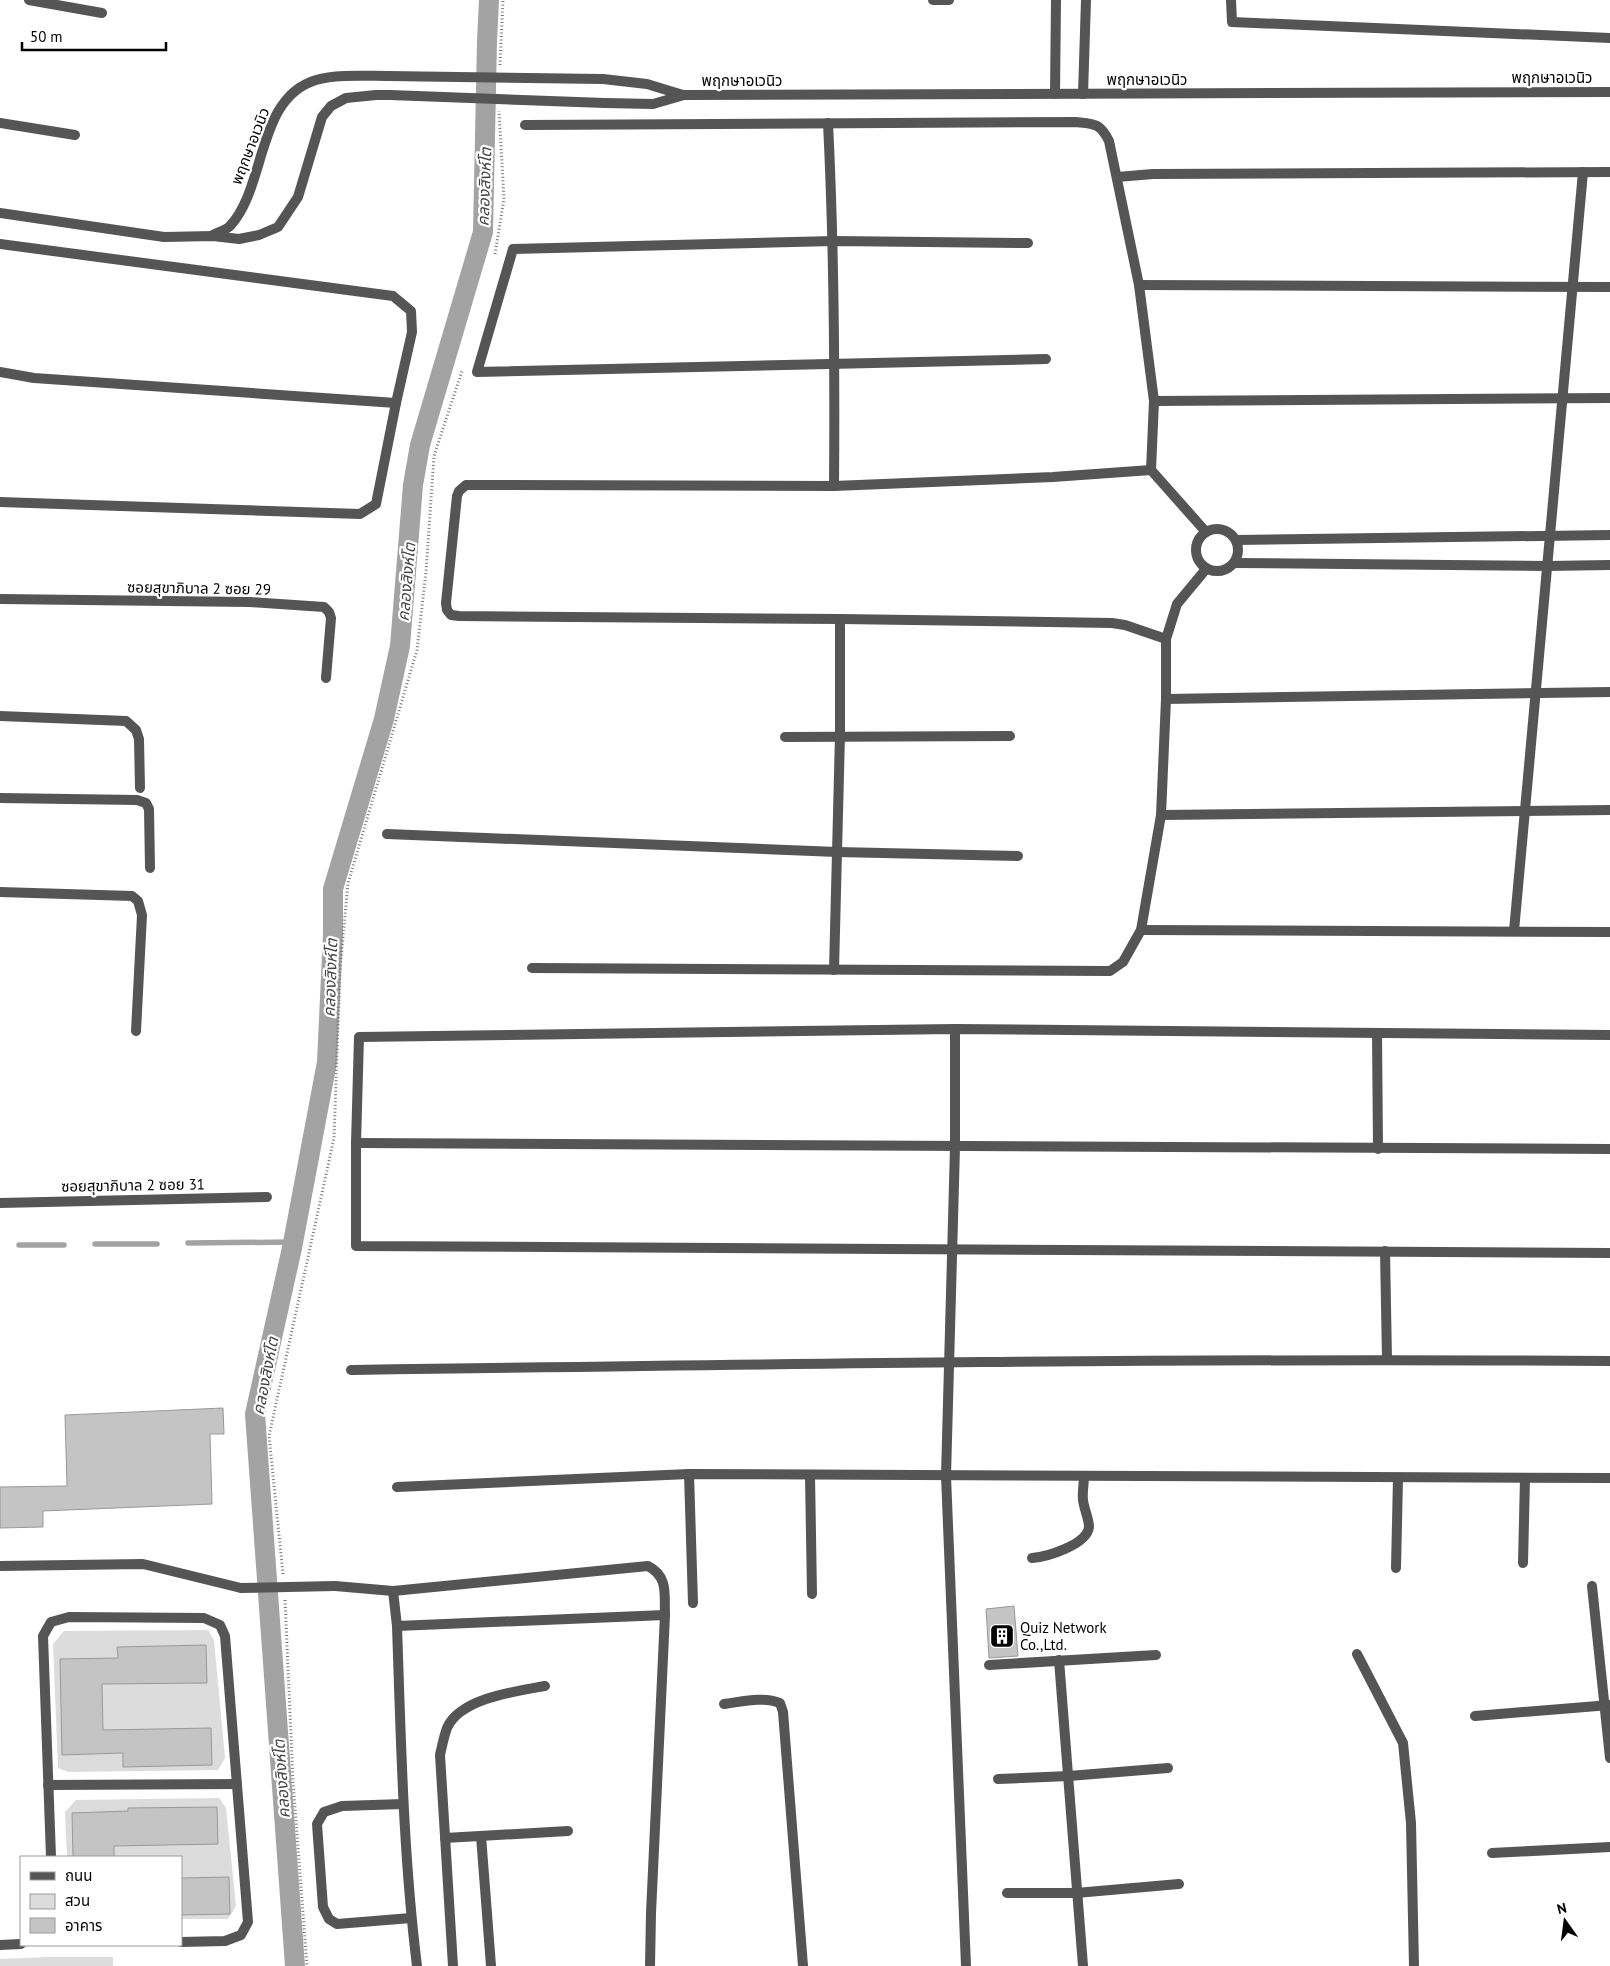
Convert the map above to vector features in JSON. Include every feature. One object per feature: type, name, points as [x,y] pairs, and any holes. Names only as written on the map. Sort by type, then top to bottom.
[{"type":"street","points":[[29,0],[102,13]]},
{"type":"street","points":[[933,0],[949,0]]},
{"type":"street","points":[[1055,94],[1056,0]]},
{"type":"street","points":[[1083,94],[1086,0]]},
{"type":"street","points":[[1231,0],[1232,22],[1610,38]]},
{"type":"street","name":"พฤกษาอเวนิว","points":[[212,236],[229,227],[244,205],[277,110],[294,91],[316,80],[351,76],[603,79],[646,84],[684,95]]},
{"type":"street","name":"พฤกษาอเวนิว","points":[[0,213],[164,237],[212,236],[239,238],[259,234],[278,227],[298,197],[322,117],[332,106],[346,98],[376,95],[653,104],[684,95],[1610,92]]},
{"type":"street","points":[[525,125],[1076,122],[1095,124],[1103,129],[1109,141],[1139,285],[1154,401],[1151,470],[1206,532]]},
{"type":"street","points":[[0,123],[75,135]]},
{"type":"street","points":[[828,123],[834,241],[834,486]]},
{"type":"street","points":[[1514,932],[1583,172]]},
{"type":"street","points":[[1117,177],[1152,174],[1610,172]]},
{"type":"street","points":[[1028,243],[834,241],[512,249],[477,372],[1046,359]]},
{"type":"street","points":[[0,244],[392,296],[411,310],[412,332],[376,504],[360,514],[0,502]]},
{"type":"street","points":[[1139,285],[1610,287]]},
{"type":"street","points":[[0,372],[34,378],[396,403]]},
{"type":"street","points":[[1154,401],[1610,398]]},
{"type":"street","points":[[1151,470],[1053,477],[834,486],[466,485],[459,490],[457,496],[446,602],[447,610],[452,615],[459,616],[840,619],[1112,624],[1124,625],[1166,639]]},
{"type":"street","points":[[1217,529],[1224,530],[1232,534],[1236,540],[1239,548],[1238,556],[1229,568],[1222,571],[1206,569],[1197,557],[1198,541],[1206,532],[1217,529]]},
{"type":"street","points":[[1236,540],[1610,535]]},
{"type":"street","points":[[1235,562],[1547,566],[1610,565]]},
{"type":"street","points":[[532,968],[1110,971],[1123,962],[1141,930],[1161,815],[1166,699],[1166,639],[1177,604],[1206,569]]},
{"type":"street","name":"ซอยสุขาภิบาล 2 ซอย 29","points":[[0,599],[250,602],[324,608],[332,618],[326,678]]},
{"type":"street","points":[[834,970],[840,735],[840,619]]},
{"type":"street","points":[[1166,699],[1610,692]]},
{"type":"street","points":[[0,716],[126,721],[136,730],[139,738],[140,788]]},
{"type":"street","points":[[785,737],[840,735],[1010,736]]},
{"type":"street","points":[[0,798],[137,800],[146,803],[149,809],[150,868]]},
{"type":"street","points":[[1161,815],[1610,810]]},
{"type":"street","points":[[387,834],[837,852],[1018,856]]},
{"type":"street","points":[[0,892],[132,896],[138,901],[142,915],[136,1031]]},
{"type":"street","points":[[1141,930],[1610,932]]},
{"type":"street","points":[[955,1029],[955,1147],[946,1476],[966,1966]]},
{"type":"street","points":[[1610,1034],[1377,1034],[955,1029],[359,1038],[356,1143],[356,1246],[1610,1253]]},
{"type":"street","points":[[1377,1034],[1378,1149]]},
{"type":"street","points":[[356,1143],[1610,1149]]},
{"type":"street","name":"ซอยสุขาภิบาล 2 ซอย 31","points":[[0,1203],[267,1196]]},
{"type":"street","points":[[1385,1251],[1386,1359]]},
{"type":"street","points":[[351,1370],[949,1362],[1386,1359],[1610,1361]]},
{"type":"street","points":[[689,1474],[693,1604]]},
{"type":"street","points":[[398,1487],[689,1474],[1610,1478]]},
{"type":"street","points":[[810,1475],[812,1594]]},
{"type":"street","points":[[1032,1558],[1044,1557],[1061,1551],[1086,1535],[1089,1527],[1083,1498],[1084,1476]]},
{"type":"street","points":[[1396,1568],[1398,1478]]},
{"type":"street","points":[[1523,1563],[1525,1478]]},
{"type":"street","points":[[0,1566],[142,1564],[241,1588],[335,1586],[393,1591],[648,1566],[658,1572],[663,1581],[665,1615],[650,1966]]},
{"type":"street","points":[[1592,1586],[1607,1705],[1610,1758]]},
{"type":"street","points":[[393,1591],[397,1626],[403,1804],[411,1918],[417,1966]]},
{"type":"street","points":[[397,1626],[665,1615]]},
{"type":"street","points":[[51,1856],[43,1636],[51,1622],[69,1617],[204,1618],[220,1625],[225,1636],[248,1922],[241,1935],[225,1941],[182,1942]]},
{"type":"street","points":[[1356,1654],[1403,1743],[1412,1823],[1414,1966]]},
{"type":"street","points":[[989,1665],[1156,1655]]},
{"type":"street","points":[[1059,1660],[1082,1966]]},
{"type":"street","points":[[453,1966],[440,1755],[448,1726],[460,1712],[478,1703],[504,1694],[545,1686]]},
{"type":"street","points":[[724,1704],[765,1700],[774,1701],[780,1703],[783,1712],[803,1966]]},
{"type":"street","points":[[1475,1716],[1607,1705]]},
{"type":"street","points":[[998,1779],[1069,1776],[1168,1768]]},
{"type":"street","points":[[48,1784],[237,1784]]},
{"type":"street","points":[[403,1804],[342,1806],[324,1812],[317,1824],[323,1907],[329,1919],[337,1924],[411,1918]]},
{"type":"street","points":[[445,1838],[568,1831]]},
{"type":"street","points":[[481,1836],[491,1966]]},
{"type":"street","points":[[1492,1853],[1610,1846]]},
{"type":"street","points":[[1007,1894],[1076,1893],[1179,1884]]},
{"type":"street","points":[[0,1945],[20,1944]]},
{"type":"path","points":[[500,66],[503,0]]},
{"type":"path","points":[[493,263],[504,199],[499,110]]},
{"type":"path","points":[[283,1579],[269,1436],[334,1138],[340,970],[348,883],[418,650],[426,572],[434,456],[462,368]]},
{"type":"path","points":[[285,1598],[293,1781],[307,1966]]},
{"type":"green space","points":[[208,1630],[214,1640],[225,1758],[218,1770],[68,1772],[58,1768],[53,1644],[64,1631]]},
{"type":"green space","points":[[219,1798],[226,1808],[236,1906],[228,1919],[182,1919],[182,1856],[67,1856],[65,1812],[76,1800]]},
{"type":"green space","points":[[113,1957],[113,1966],[0,1966],[0,1959]]},
{"type":"building","points":[[223,1408],[224,1434],[210,1434],[212,1504],[43,1511],[43,1527],[0,1528],[0,1487],[67,1486],[65,1415]]},
{"type":"building","name":"Quiz Network Co.,Ltd.","points":[[1014,1606],[1018,1656],[989,1658],[986,1609]]},
{"type":"building","points":[[206,1645],[207,1683],[102,1684],[103,1730],[211,1728],[212,1765],[123,1767],[123,1753],[62,1755],[60,1659],[118,1658],[117,1647]]},
{"type":"building","points":[[217,1807],[218,1844],[114,1846],[114,1856],[73,1856],[72,1813],[128,1811],[128,1808]]},
{"type":"building","points":[[229,1877],[230,1914],[182,1915],[182,1878]]},
{"type":"waterway","name":"คลองสิงห์โต","points":[[295,1966],[255,1414],[292,1248],[327,1062],[333,934],[333,889],[384,719],[400,646],[413,485],[420,445],[483,232],[489,0]]},
{"type":"waterway","points":[[188,1243],[294,1242]]},
{"type":"waterway","points":[[95,1244],[157,1244]]},
{"type":"waterway","points":[[19,1245],[64,1245]]},
{"type":"place","name":"Quiz Network Co.,Ltd.","points":[[1002,1636]]}]
